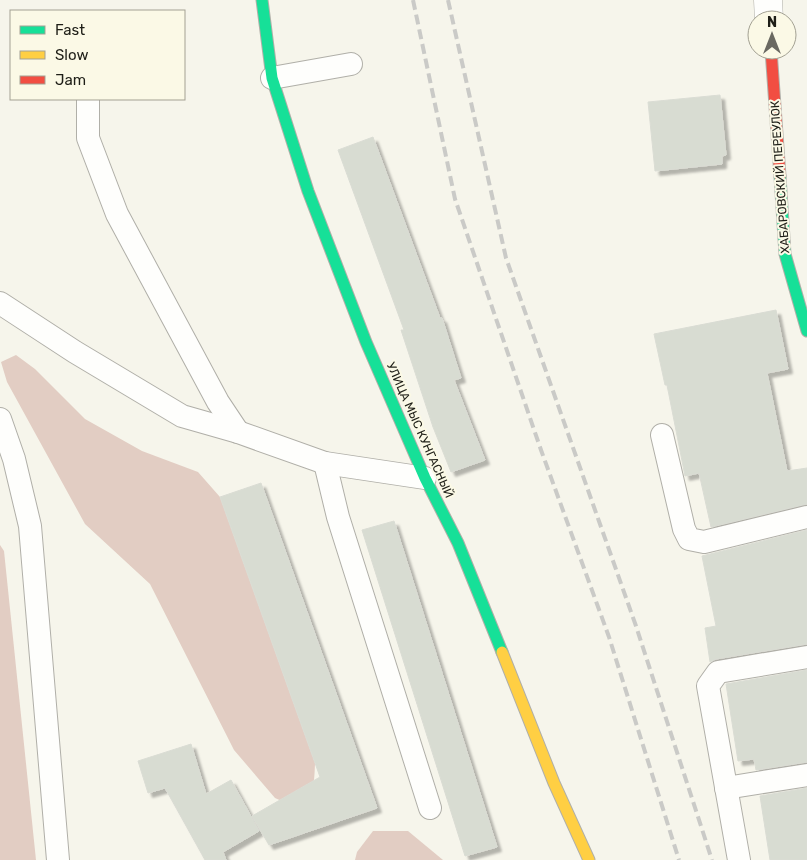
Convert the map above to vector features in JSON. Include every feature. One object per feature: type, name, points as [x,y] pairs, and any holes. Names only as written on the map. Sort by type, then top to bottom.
[{"type":"street","name":"УЛИЦА МЫС КУНГАСНЫЙ","points":[[262,0],[272,78],[308,191],[366,342],[425,478],[458,543],[554,783],[589,860]]},
{"type":"street","name":"ХАБАРОВСКИЙ ПЕРЕУЛОК","points":[[772,60],[785,254],[807,331]]},
{"type":"lane","points":[[272,78],[351,64]]},
{"type":"lane","points":[[88,100],[88,138],[116,214],[218,402],[238,432]]},
{"type":"lane","points":[[0,302],[75,352],[182,416],[238,432],[324,463],[425,478]]},
{"type":"lane","points":[[0,419],[14,459],[30,526],[58,860]]},
{"type":"lane","points":[[662,435],[684,529],[689,539],[704,542],[807,517]]},
{"type":"lane","points":[[324,463],[338,517],[430,808]]},
{"type":"lane","points":[[739,860],[708,686],[718,672],[807,657]]},
{"type":"lane","points":[[726,788],[807,775]]},
{"type":"shaded area","points":[[16,355],[35,369],[85,419],[142,451],[198,472],[220,497],[315,763],[312,789],[293,806],[275,798],[234,750],[150,584],[85,524],[7,382],[1,362]]},
{"type":"shaded area","points":[[0,545],[4,551],[36,860],[0,860]]},
{"type":"shaded area","points":[[373,831],[408,831],[443,860],[355,860],[357,852]]},
{"type":"building","points":[[720,95],[726,155],[722,156],[722,164],[655,171],[648,102]]},
{"type":"building","points":[[373,137],[440,318],[442,318],[461,378],[454,380],[485,460],[451,472],[433,427],[401,330],[404,330],[338,150]]},
{"type":"building","points":[[776,310],[788,369],[767,373],[787,471],[807,468],[807,504],[711,527],[699,473],[685,476],[667,385],[665,385],[654,334]]},
{"type":"building","points":[[261,483],[377,808],[269,845],[252,816],[320,777],[220,497]]},
{"type":"building","points":[[394,521],[497,847],[465,856],[362,530]]},
{"type":"building","points":[[807,530],[807,644],[716,659],[710,662],[705,628],[716,626],[702,556]]},
{"type":"building","points":[[807,670],[807,762],[756,770],[754,759],[738,761],[726,684]]},
{"type":"building","points":[[191,744],[206,794],[231,780],[259,831],[223,852],[226,860],[205,860],[165,788],[148,793],[138,761]]},
{"type":"building","points":[[807,788],[807,860],[770,860],[760,796]]},
{"type":"railway","points":[[413,0],[455,199],[541,450],[609,637],[679,860]]},
{"type":"railway","points":[[448,0],[506,258],[636,626],[712,860]]},
{"type":"traffic: fast","points":[[262,0],[272,78],[308,191],[366,342],[425,478],[458,543],[502,652]]},
{"type":"traffic: fast","points":[[780,176],[785,254],[807,331]]},
{"type":"traffic: slow","points":[[502,652],[554,783],[589,860]]},
{"type":"traffic: jam","points":[[772,60],[780,176]]}]
